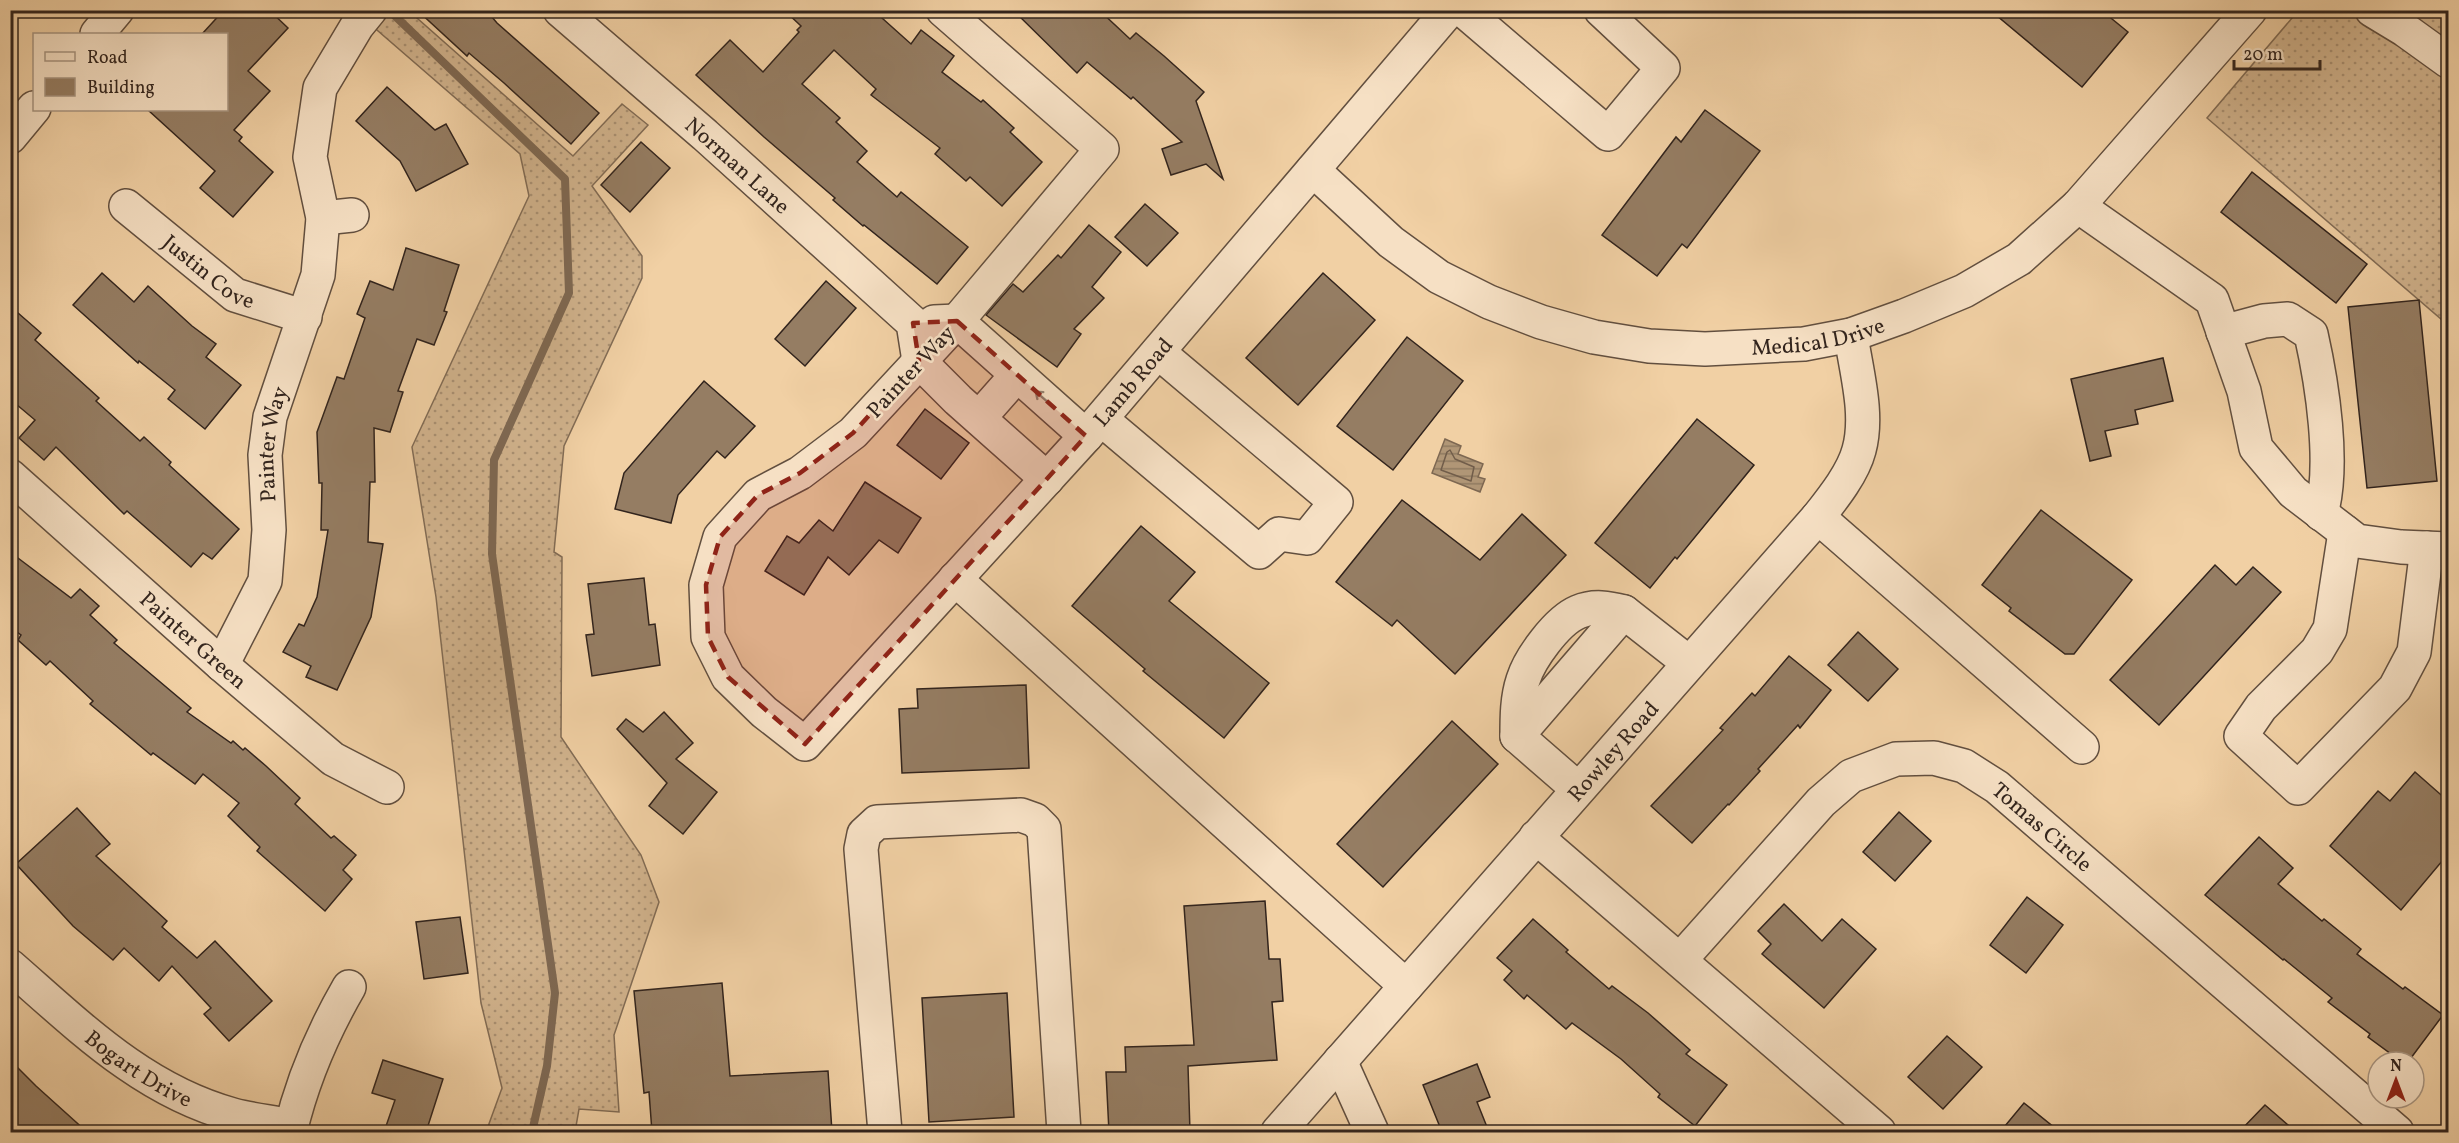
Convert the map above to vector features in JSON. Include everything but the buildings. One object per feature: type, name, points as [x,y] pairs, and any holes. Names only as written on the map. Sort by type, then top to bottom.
[{"type":"street","points":[[97,33],[117,10]]},
{"type":"street","name":"Painter Way","points":[[222,665],[265,581],[269,530],[265,455],[270,417],[337,216],[310,157],[320,88],[357,26],[370,10]]},
{"type":"street","name":"Norman Lane","points":[[560,10],[705,135],[913,323]]},
{"type":"street","name":"Painter Way","points":[[805,744],[764,712],[728,677],[708,637],[706,585],[720,537],[758,495],[800,473],[853,433],[957,321],[1102,149],[943,10]]},
{"type":"street","name":"Lamb Road","points":[[805,744],[1094,427],[1449,10]]},
{"type":"street","points":[[1463,10],[1608,134],[1663,68],[1601,10]]},
{"type":"street","name":"Medical Drive","points":[[1313,170],[1390,242],[1439,277],[1489,302],[1541,322],[1594,337],[1649,346],[1705,349],[1803,344],[1851,335],[1964,291],[2019,259],[2078,206],[2250,10]]},
{"type":"street","points":[[2372,10],[2399,20],[2448,61]]},
{"type":"street","points":[[10,137],[33,109]]},
{"type":"street","name":"Justin Cove","points":[[126,206],[235,295],[305,317]]},
{"type":"street","points":[[2078,206],[2212,300],[2223,332],[2244,391],[2256,448],[2293,492],[2333,523],[2357,541],[2438,549],[2415,652],[2394,688],[2298,788],[2241,736],[2261,706],[2317,651],[2330,629],[2333,523],[2326,495],[2326,456],[2320,377],[2310,334],[2288,319],[2264,321],[2223,332]]},
{"type":"street","points":[[1047,479],[919,361],[913,323],[957,321],[1017,375],[1094,427],[1259,552],[1279,534],[1306,538],[1336,502],[1158,352]]},
{"type":"street","name":"Rowley Road","points":[[1278,1132],[1818,517],[1840,489],[1859,451],[1863,417],[1851,335]]},
{"type":"street","points":[[979,418],[1017,375]]},
{"type":"street","name":"Painter Green","points":[[10,476],[222,665],[333,759],[387,787]]},
{"type":"street","points":[[1818,517],[2082,747]]},
{"type":"street","points":[[956,579],[1406,986]]},
{"type":"street","points":[[1578,789],[1516,736],[1624,612],[1689,663]]},
{"type":"street","name":"Tomas Circle","points":[[1680,960],[1821,802],[1851,776],[1896,759],[1934,758],[1964,766],[1997,787],[2397,1132]]},
{"type":"street","points":[[885,1132],[861,849],[864,834],[877,822],[1021,815],[1035,820],[1044,829],[1064,1132]]},
{"type":"street","points":[[1536,837],[1880,1132]]},
{"type":"street","name":"Bogart Drive","points":[[10,966],[110,1053],[149,1078],[195,1101],[233,1114],[291,1129]]},
{"type":"street","points":[[291,1129],[301,1092],[317,1051],[349,987]]},
{"type":"street","points":[[1340,1061],[1372,1132]]},
{"type":"highlighted area","points":[[957,321],[1086,436],[805,744],[728,677],[708,637],[706,585],[720,537],[758,495],[800,473],[853,433],[919,361],[913,323]]},
{"type":"shaded area","points":[[355,11],[409,11],[573,156],[622,104],[648,125],[592,186],[642,256],[642,278],[564,446],[554,552],[562,557],[561,737],[641,855],[659,902],[614,1035],[619,1112],[579,1109],[575,1132],[486,1132],[502,1088],[481,1003],[436,597],[412,447],[529,196],[520,154]]},
{"type":"shaded area","points":[[2298,11],[2448,11],[2448,325],[2207,118]]},
{"type":"water","points":[[1445,439],[1461,446],[1458,454],[1483,464],[1478,477],[1485,479],[1480,492],[1432,473]]},
{"type":"waterway","points":[[393,14],[565,179],[569,293],[494,460],[492,554],[555,993],[547,1066],[532,1132]]}]
